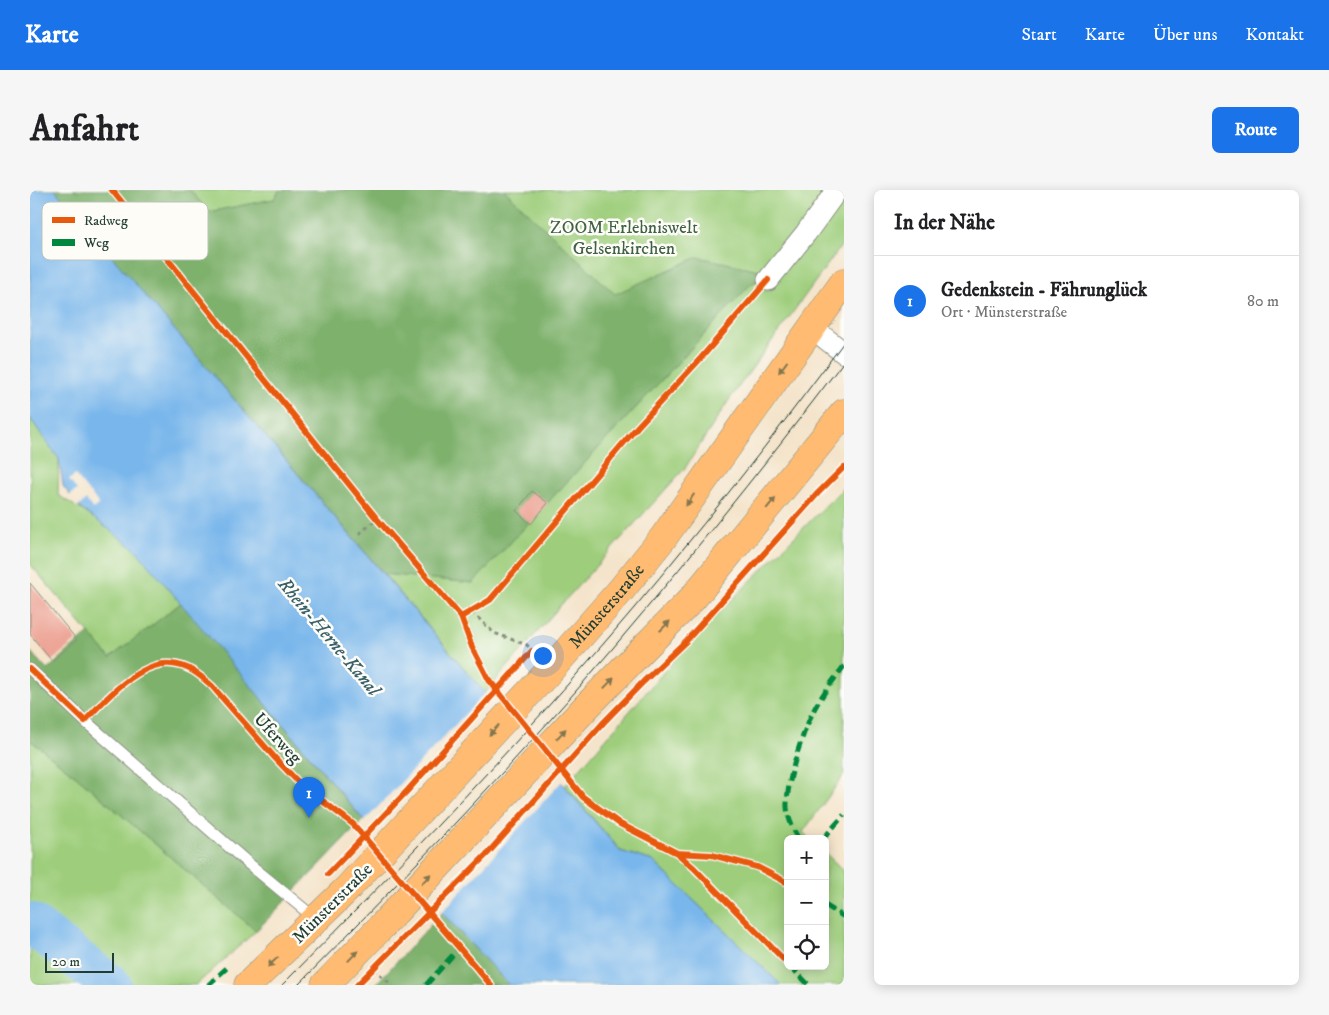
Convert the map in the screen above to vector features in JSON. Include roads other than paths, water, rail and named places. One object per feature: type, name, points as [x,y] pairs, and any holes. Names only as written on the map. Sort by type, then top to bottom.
[{"type":"main road","name":"Münsterstraße","points":[[249,984],[345,891],[542,660],[621,590],[663,538],[844,282]]},
{"type":"main road","points":[[325,985],[588,706],[693,598],[844,413]]},
{"type":"street","points":[[768,280],[806,233],[837,190]]},
{"type":"street","points":[[812,328],[844,354]]},
{"type":"lane","points":[[30,669],[85,721],[249,864],[317,920]]},
{"type":"water","name":"Rhein-Herne-Kanal","points":[[30,190],[55,190],[65,202],[42,202],[42,260],[115,260],[620,851],[653,861],[781,985],[509,985],[442,913],[135,549],[80,508],[63,486],[59,459],[30,418]]},
{"type":"waterway","points":[[30,923],[111,985]]},
{"type":"tram line","points":[[282,985],[437,826],[588,662],[724,498],[844,342]]},
{"type":"tram line","points":[[298,985],[439,840],[576,691],[713,528],[844,361]]},
{"type":"place","name":"Gedenkstein - Fährunglück","points":[[309,818]]},
{"type":"park label","name":"ZOOM Erlebniswelt Gelsenkirchen","points":[[624,237]]}]
